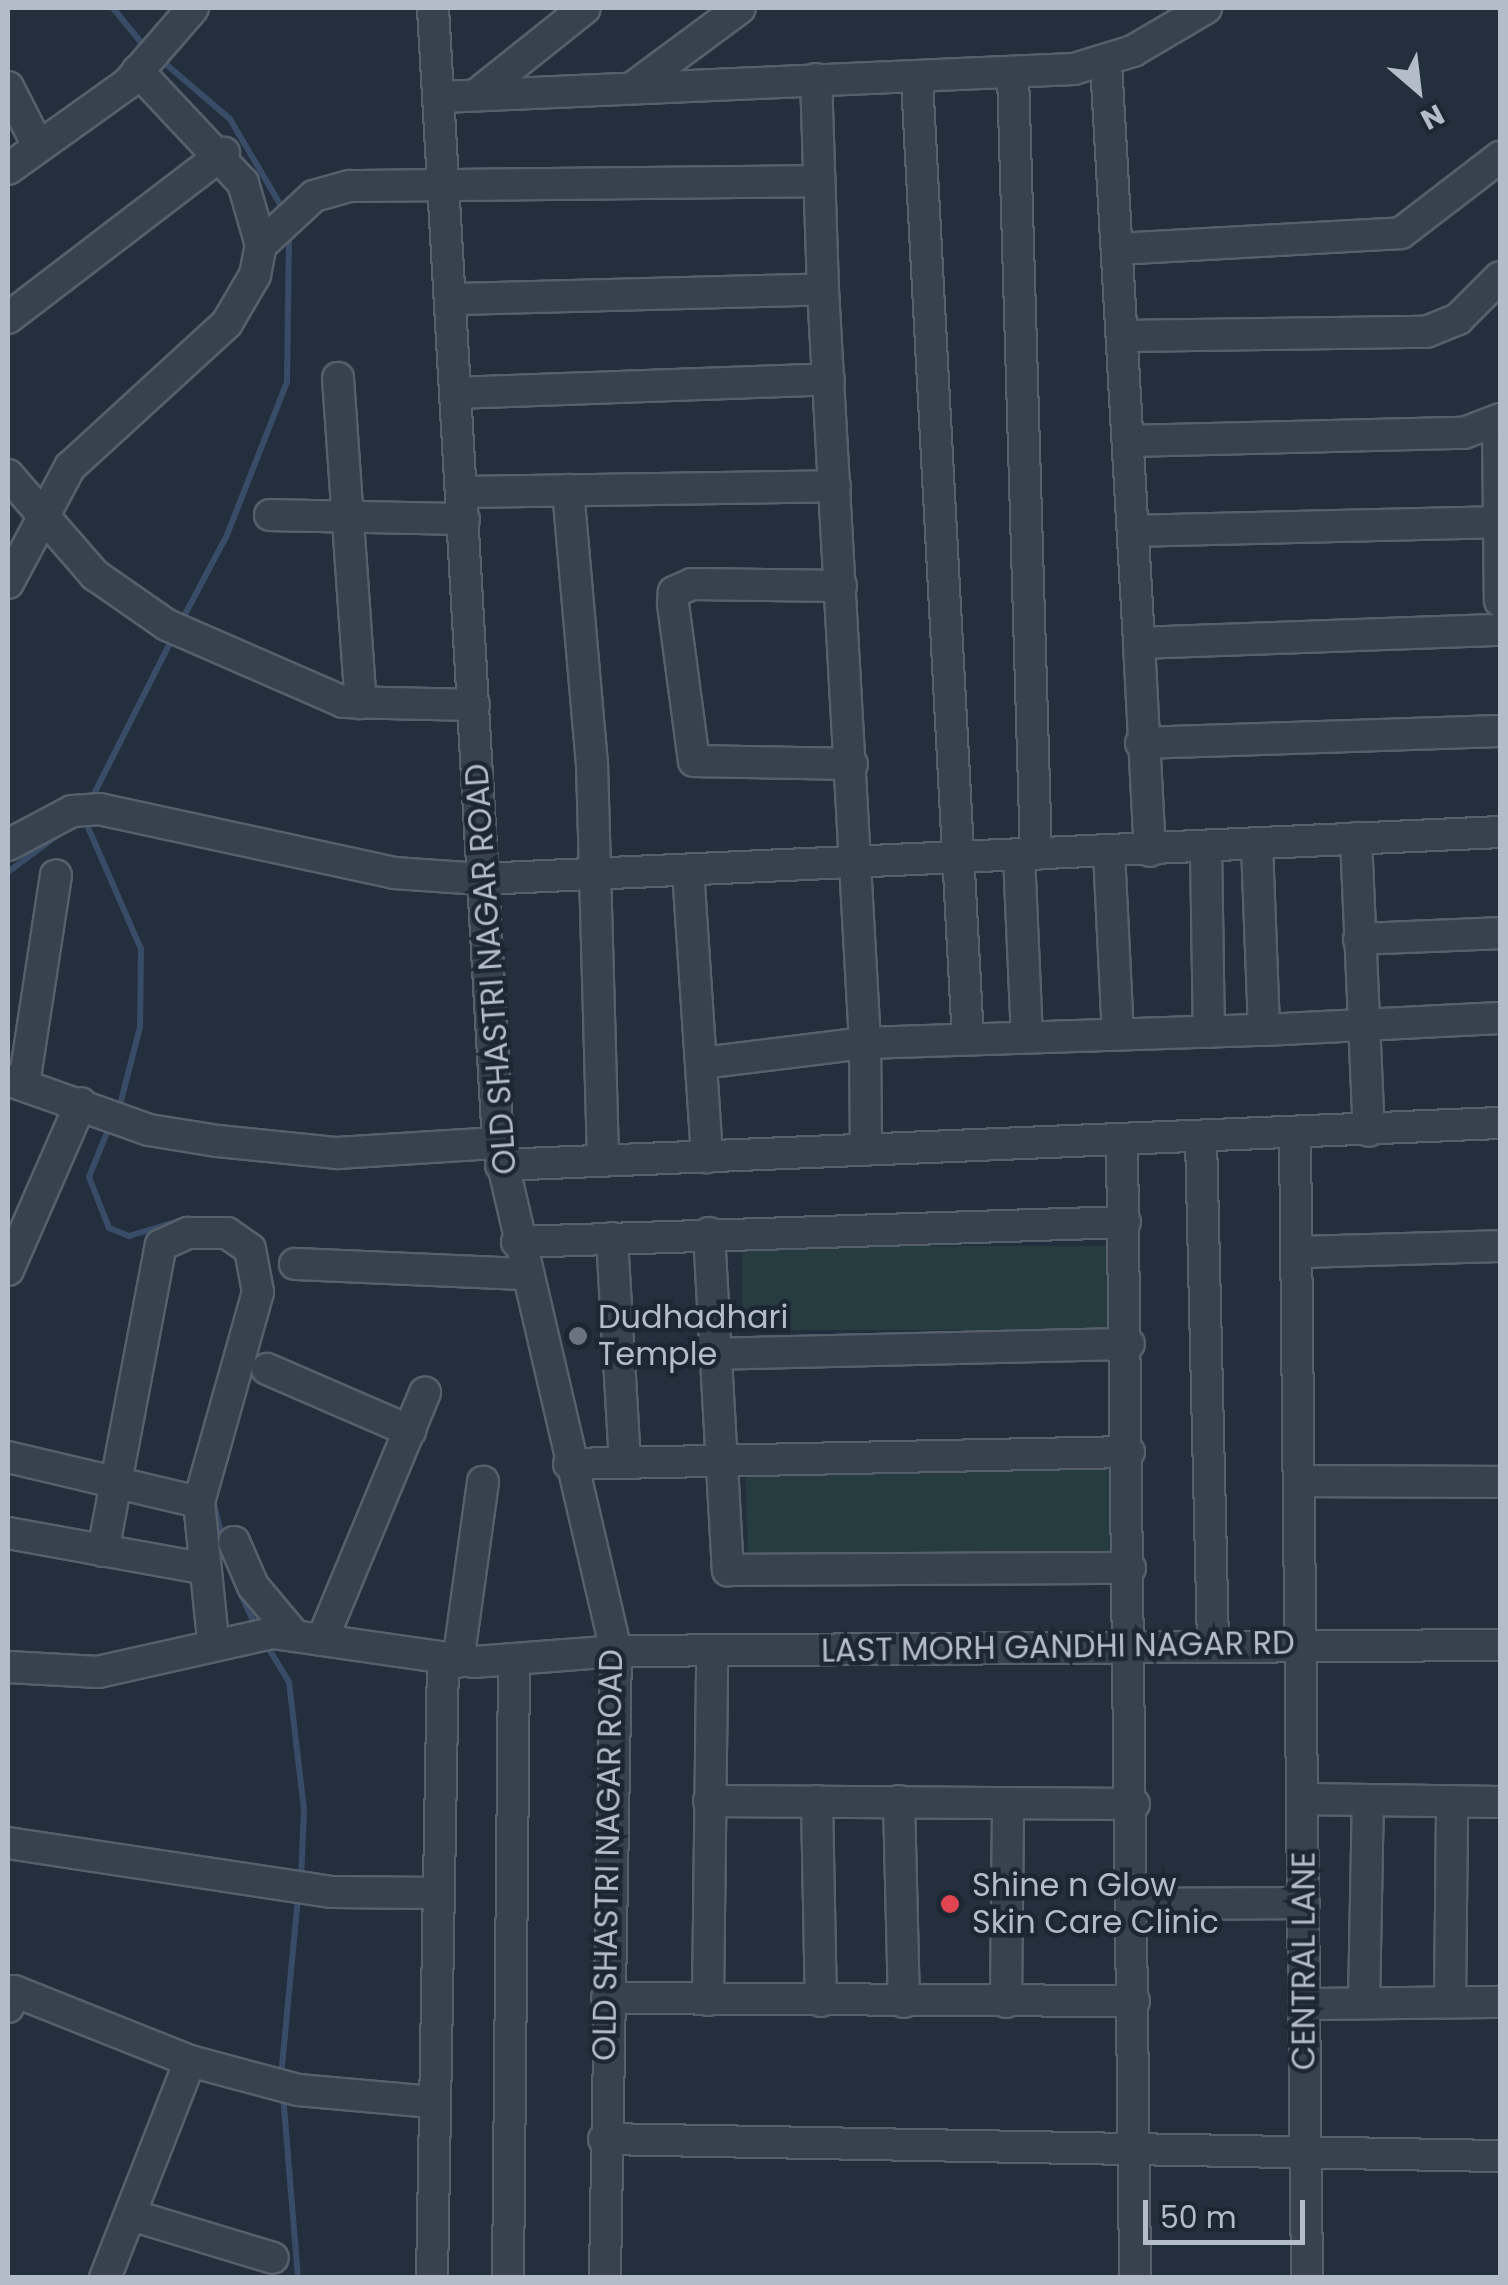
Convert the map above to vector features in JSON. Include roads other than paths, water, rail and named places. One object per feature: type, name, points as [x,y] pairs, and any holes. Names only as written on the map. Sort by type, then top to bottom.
[{"type":"street","points":[[8,168],[146,57],[193,8]]},
{"type":"street","name":"OLD SHASTRI NAGAR ROAD","points":[[433,8],[442,97],[481,879],[500,1154],[524,1274],[616,1651],[604,2139],[605,2278]]},
{"type":"street","points":[[476,95],[586,8]]},
{"type":"street","points":[[636,84],[740,8]]},
{"type":"street","points":[[442,97],[636,84],[1013,75],[1106,63],[1206,8]]},
{"type":"street","points":[[146,57],[224,153],[268,240]]},
{"type":"street","points":[[1106,63],[1150,851]]},
{"type":"street","points":[[1013,75],[1028,1037]]},
{"type":"street","points":[[816,79],[823,289],[866,1043],[866,1150]]},
{"type":"street","points":[[918,80],[968,1039]]},
{"type":"street","points":[[8,87],[38,146]]},
{"type":"street","points":[[8,318],[224,153]]},
{"type":"street","points":[[1118,249],[1401,233],[1500,157]]},
{"type":"street","points":[[8,583],[70,467],[227,323],[268,240],[298,208],[350,186],[447,192],[818,181]]},
{"type":"street","points":[[1122,336],[1426,332],[1458,319],[1500,277]]},
{"type":"street","points":[[453,300],[823,289]]},
{"type":"street","points":[[338,378],[361,703]]},
{"type":"street","points":[[456,393],[828,379]]},
{"type":"street","points":[[1128,440],[1464,433],[1499,420],[1500,600]]},
{"type":"street","points":[[8,475],[117,596],[179,630],[321,696],[361,703],[474,705]]},
{"type":"street","points":[[270,514],[348,517],[568,490],[836,486]]},
{"type":"street","points":[[568,490],[596,872],[604,1161]]},
{"type":"street","points":[[1133,531],[1499,522]]},
{"type":"street","points":[[842,586],[692,584],[674,592],[673,604],[694,761],[852,764]]},
{"type":"street","points":[[1138,643],[1500,630]]},
{"type":"street","points":[[1141,743],[1500,731]]},
{"type":"street","points":[[8,845],[91,808],[394,873],[481,879],[1500,832]]},
{"type":"street","points":[[1356,838],[1369,1131]]},
{"type":"street","points":[[1257,846],[1264,1030]]},
{"type":"street","points":[[1206,847],[1209,1032]]},
{"type":"street","points":[[1109,852],[1118,1034]]},
{"type":"street","points":[[688,870],[707,1157]]},
{"type":"street","points":[[56,876],[16,1082],[126,1123],[337,1153],[500,1154],[604,1161],[1500,1123]]},
{"type":"street","points":[[1359,939],[1500,934]]},
{"type":"street","points":[[702,1063],[866,1043],[1362,1027],[1500,1018]]},
{"type":"street","points":[[8,1270],[85,1105]]},
{"type":"street","name":"CENTRAL LANE","points":[[1295,1134],[1305,1481],[1303,2152],[1307,2278]]},
{"type":"street","points":[[1201,1138],[1212,1645]]},
{"type":"street","points":[[1122,1140],[1133,1648],[1134,2278]]},
{"type":"street","points":[[517,1242],[709,1232],[1125,1222]]},
{"type":"street","points":[[709,1232],[717,1458],[728,1570],[1130,1568]]},
{"type":"street","points":[[103,1552],[161,1246],[188,1233],[227,1233],[250,1249],[258,1292],[199,1502],[200,1568],[220,1640]]},
{"type":"street","points":[[612,1238],[626,1462]]},
{"type":"street","points":[[1300,1252],[1500,1246]]},
{"type":"street","points":[[296,1264],[524,1274]]},
{"type":"street","points":[[713,1354],[1129,1344]]},
{"type":"street","points":[[267,1369],[410,1431]]},
{"type":"street","points":[[234,1542],[253,1586],[297,1636],[410,1431],[426,1393]]},
{"type":"street","points":[[569,1464],[1129,1452]]},
{"type":"street","points":[[8,1457],[199,1502]]},
{"type":"street","points":[[1305,1481],[1500,1482]]},
{"type":"street","points":[[432,2278],[438,1894],[450,1661],[483,1482]]},
{"type":"street","points":[[8,1532],[200,1568]]},
{"type":"street","name":"LAST MORH GANDHI NAGAR RD","points":[[8,1667],[98,1672],[220,1640],[297,1636],[450,1661],[616,1651],[1500,1645]]},
{"type":"street","points":[[708,2000],[712,1650]]},
{"type":"street","points":[[508,2278],[514,1660]]},
{"type":"street","points":[[1304,1798],[1500,1802]]},
{"type":"street","points":[[1364,2003],[1368,1800]]},
{"type":"street","points":[[709,1801],[1134,1804]]},
{"type":"street","points":[[816,1801],[821,2001]]},
{"type":"street","points":[[899,1801],[904,2002]]},
{"type":"street","points":[[1450,2002],[1452,1801]]},
{"type":"street","points":[[1006,2002],[1008,1803]]},
{"type":"street","points":[[8,1842],[299,1885],[438,1894]]},
{"type":"street","points":[[1133,1904],[1304,1902]]},
{"type":"street","points":[[10,1996],[190,2062],[260,2081],[298,2090],[432,2102]]},
{"type":"street","points":[[607,1998],[1134,2000]]},
{"type":"street","points":[[1304,2004],[1500,2002]]},
{"type":"street","points":[[104,2278],[190,2062]]},
{"type":"street","points":[[604,2139],[1136,2155],[1303,2152],[1500,2156]]},
{"type":"street","points":[[131,2215],[274,2258]]},
{"type":"waterway","points":[[113,8],[147,50]]},
{"type":"waterway","points":[[161,60],[230,119],[284,211]]},
{"type":"waterway","points":[[181,622],[227,535],[287,382],[289,233]]},
{"type":"waterway","points":[[91,800],[173,637]]},
{"type":"waterway","points":[[84,818],[141,949],[140,1027],[119,1109]]},
{"type":"waterway","points":[[8,872],[63,831]]},
{"type":"waterway","points":[[110,1125],[89,1177],[109,1228],[129,1236],[185,1219]]},
{"type":"waterway","points":[[262,1245],[271,1286]]},
{"type":"waterway","points":[[214,1505],[223,1541]]},
{"type":"waterway","points":[[235,1582],[257,1629]]},
{"type":"waterway","points":[[266,1644],[289,1682],[304,1810],[301,1879]]},
{"type":"waterway","points":[[281,2077],[298,1897]]},
{"type":"waterway","points":[[283,2095],[298,2278]]},
{"type":"place","name":"Dudhadhari Temple","points":[[578,1336]]},
{"type":"place","name":"Shine n Glow Skin Care Clinic","points":[[950,1904]]}]
